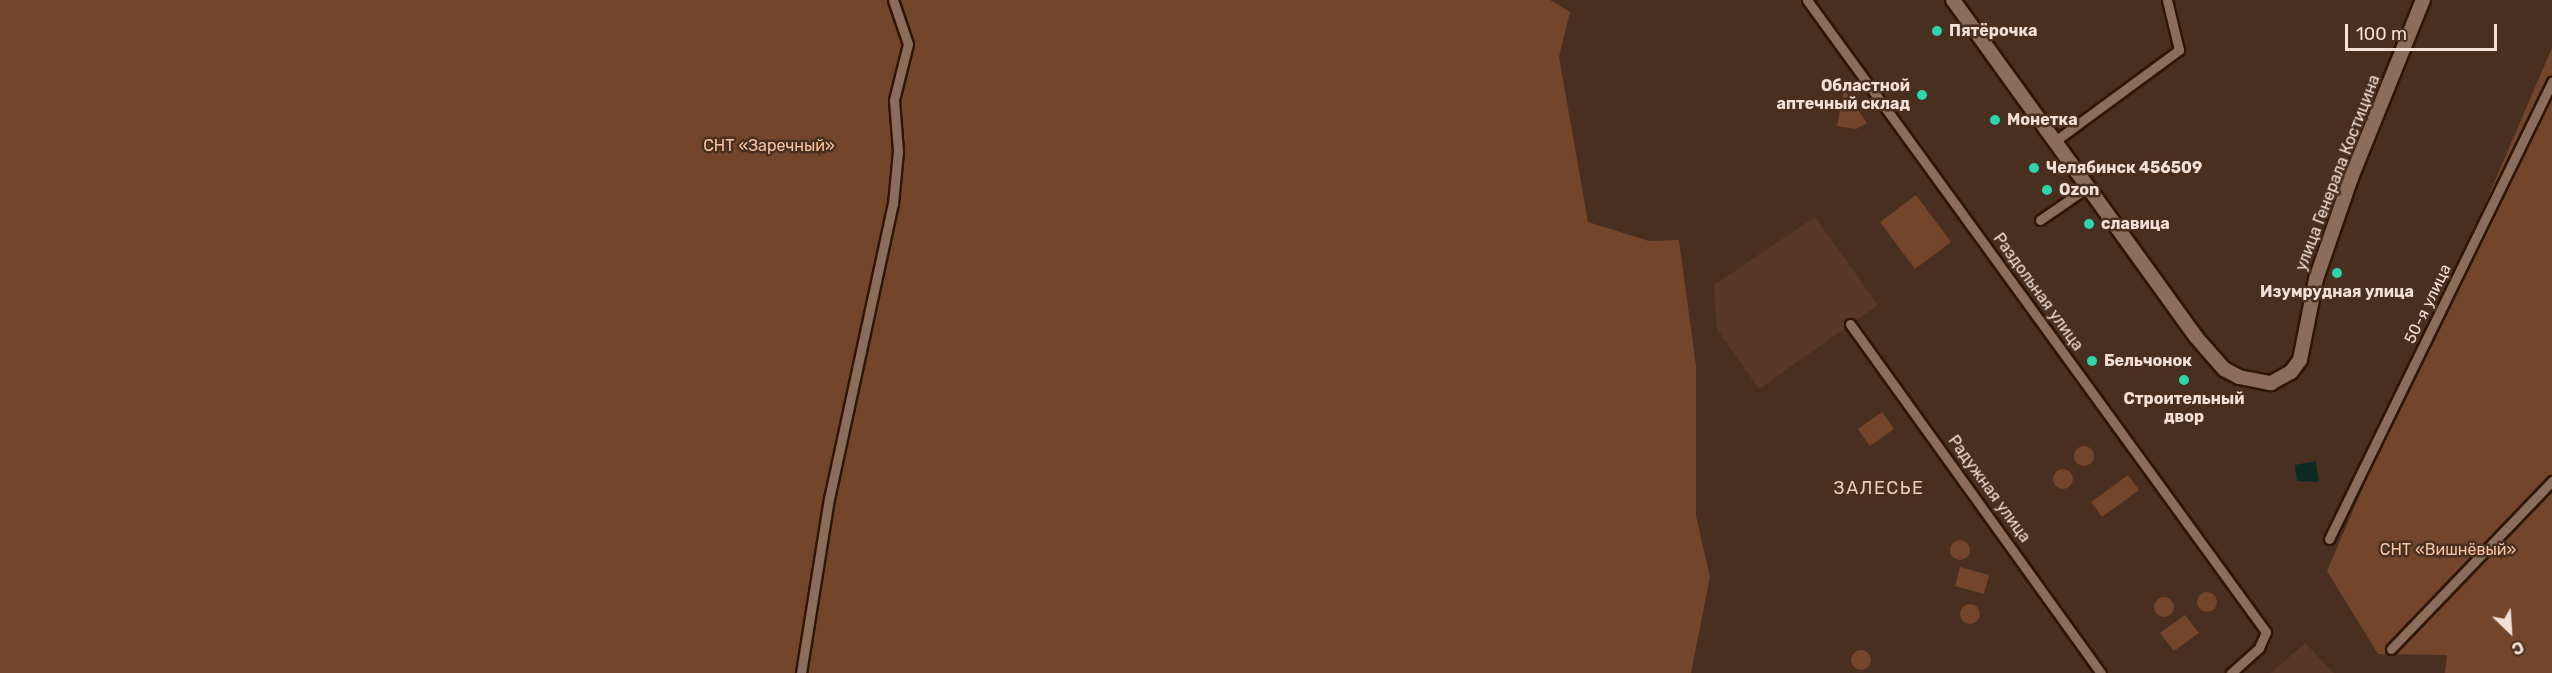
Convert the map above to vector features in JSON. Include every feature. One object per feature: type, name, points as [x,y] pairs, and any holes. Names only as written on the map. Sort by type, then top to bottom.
[{"type":"street","points":[[801,673],[830,499],[893,204],[898,150],[894,100],[908,44],[893,0]]},
{"type":"street","name":"Раздольная улица","points":[[1807,0],[2266,632],[2259,648],[2230,673]]},
{"type":"street","points":[[1953,0],[2088,187],[2040,220]]},
{"type":"street","points":[[2055,141],[2178,50],[2167,0]]},
{"type":"street","name":"улица Генерала Костицина","points":[[2088,187],[2224,369],[2239,377],[2271,383],[2291,372],[2300,360],[2316,279],[2351,177],[2423,0]]},
{"type":"street","name":"50-я улица","points":[[2329,539],[2552,82]]},
{"type":"street","name":"Радужная улица","points":[[1850,324],[2101,673]]},
{"type":"street","points":[[2391,649],[2552,481]]},
{"type":"shaded area","points":[[1815,217],[1878,305],[1759,389],[1717,329],[1714,285]]},
{"type":"shaded area","points":[[2305,643],[2334,673],[2271,673],[2296,651]]},
{"type":"green space","name":"СНТ «Заречный»","points":[[0,0],[1550,0],[1570,12],[1559,57],[1588,222],[1649,241],[1679,240],[1696,366],[1696,516],[1710,577],[1691,673],[0,673]]},
{"type":"green space","name":"СНТ «Вишнёвый»","points":[[2552,48],[2552,673],[2445,673],[2447,655],[2378,654],[2327,571]]},
{"type":"green space","points":[[1844,89],[1867,123],[1856,129],[1837,126]]},
{"type":"green space","points":[[1916,195],[1951,242],[1915,269],[1880,222]]},
{"type":"green space","points":[[1882,412],[1894,429],[1870,446],[1858,429]]},
{"type":"green space","points":[[2084,446],[2091,449],[2094,456],[2091,463],[2084,466],[2077,463],[2074,456],[2077,449]]},
{"type":"green space","points":[[2063,469],[2070,472],[2073,479],[2070,486],[2063,489],[2056,486],[2053,479],[2056,472]]},
{"type":"green space","points":[[2128,475],[2139,490],[2102,517],[2091,502]]},
{"type":"green space","points":[[1960,540],[1967,543],[1970,550],[1967,557],[1960,560],[1953,557],[1950,550],[1953,543]]},
{"type":"green space","points":[[1960,567],[1989,575],[1984,594],[1955,586]]},
{"type":"green space","points":[[2207,592],[2214,595],[2217,602],[2214,609],[2207,612],[2200,609],[2197,602],[2200,595]]},
{"type":"green space","points":[[2164,597],[2171,600],[2174,607],[2171,614],[2164,617],[2157,614],[2154,607],[2157,600]]},
{"type":"green space","points":[[1970,604],[1977,607],[1980,614],[1977,621],[1970,624],[1963,621],[1960,614],[1963,607]]},
{"type":"green space","points":[[2185,615],[2199,633],[2174,651],[2160,633]]},
{"type":"green space","points":[[1861,650],[1868,653],[1871,660],[1868,667],[1861,670],[1854,667],[1851,660],[1854,653]]},
{"type":"water","points":[[2316,461],[2319,482],[2297,481],[2295,465]]},
{"type":"place","name":"Пятёрочка","points":[[1937,31]]},
{"type":"place","name":"Областной аптечный склад","points":[[1922,95]]},
{"type":"place","name":"Монетка","points":[[1995,120]]},
{"type":"place","name":"Челябинск 456509","points":[[2034,168]]},
{"type":"place","name":"Ozon","points":[[2047,190]]},
{"type":"place","name":"славица","points":[[2089,224]]},
{"type":"place","name":"Изумрудная улица","points":[[2337,273]]},
{"type":"place","name":"Бельчонок","points":[[2092,361]]},
{"type":"place","name":"Строительный двор","points":[[2184,380]]},
{"type":"district","name":"ЗАЛЕСЬЕ","points":[[1879,488]]}]
